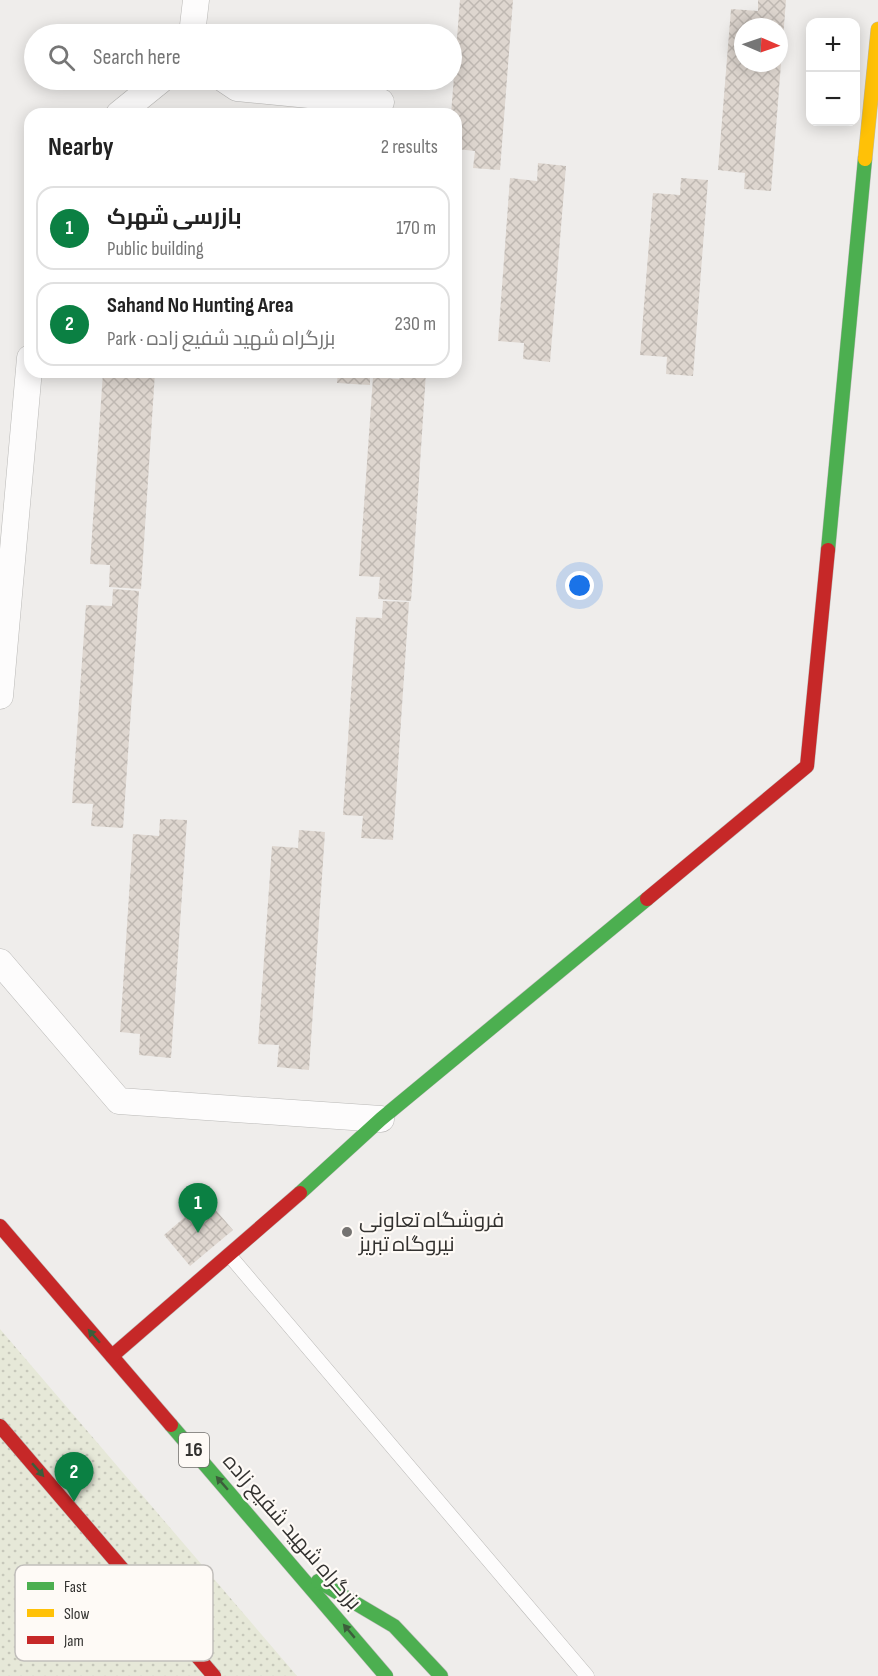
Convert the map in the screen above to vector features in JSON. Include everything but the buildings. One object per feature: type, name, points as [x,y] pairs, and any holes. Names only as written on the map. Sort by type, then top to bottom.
[{"type":"main road","points":[[112,1356],[230,1256],[381,1119],[807,766],[878,29]]},
{"type":"main road","name":"بزرگراه شهید شفیع زاده","points":[[0,1226],[386,1676]]},
{"type":"main road","points":[[0,1426],[119,1565]]},
{"type":"main road","points":[[295,1568],[394,1626],[441,1676]]},
{"type":"main road","points":[[201,1661],[214,1676]]},
{"type":"street","points":[[193,24],[196,0]]},
{"type":"street","points":[[126,108],[149,90]]},
{"type":"street","points":[[258,90],[381,102]]},
{"type":"street","points":[[0,696],[28,378]]},
{"type":"street","points":[[0,962],[119,1101],[381,1119]]},
{"type":"lane","points":[[230,1256],[588,1676]]},
{"type":"green space","points":[[0,1329],[202,1565],[15,1565],[15,1661],[213,1661],[213,1578],[297,1676],[0,1676]]},
{"type":"traffic: fast","points":[[828,550],[865,159]]},
{"type":"traffic: fast","points":[[300,1193],[381,1119],[647,899]]},
{"type":"traffic: fast","points":[[171,1425],[386,1676]]},
{"type":"traffic: fast","points":[[318,1581],[394,1626],[441,1676]]},
{"type":"traffic: slow","points":[[865,159],[878,29]]},
{"type":"traffic: jam","points":[[647,899],[807,766],[828,550]]},
{"type":"traffic: jam","points":[[112,1356],[300,1193]]},
{"type":"traffic: jam","points":[[0,1226],[171,1425]]},
{"type":"traffic: jam","points":[[0,1426],[119,1565]]},
{"type":"traffic: jam","points":[[201,1661],[214,1676]]},
{"type":"place","name":"فروشگاه تعاونی نیروگاه تبریز","points":[[347,1232]]},
{"type":"place","name":"بازرسی شهرک","points":[[198,1233]]},
{"type":"place","name":"Sahand No Hunting Area","points":[[74,1502]]}]
